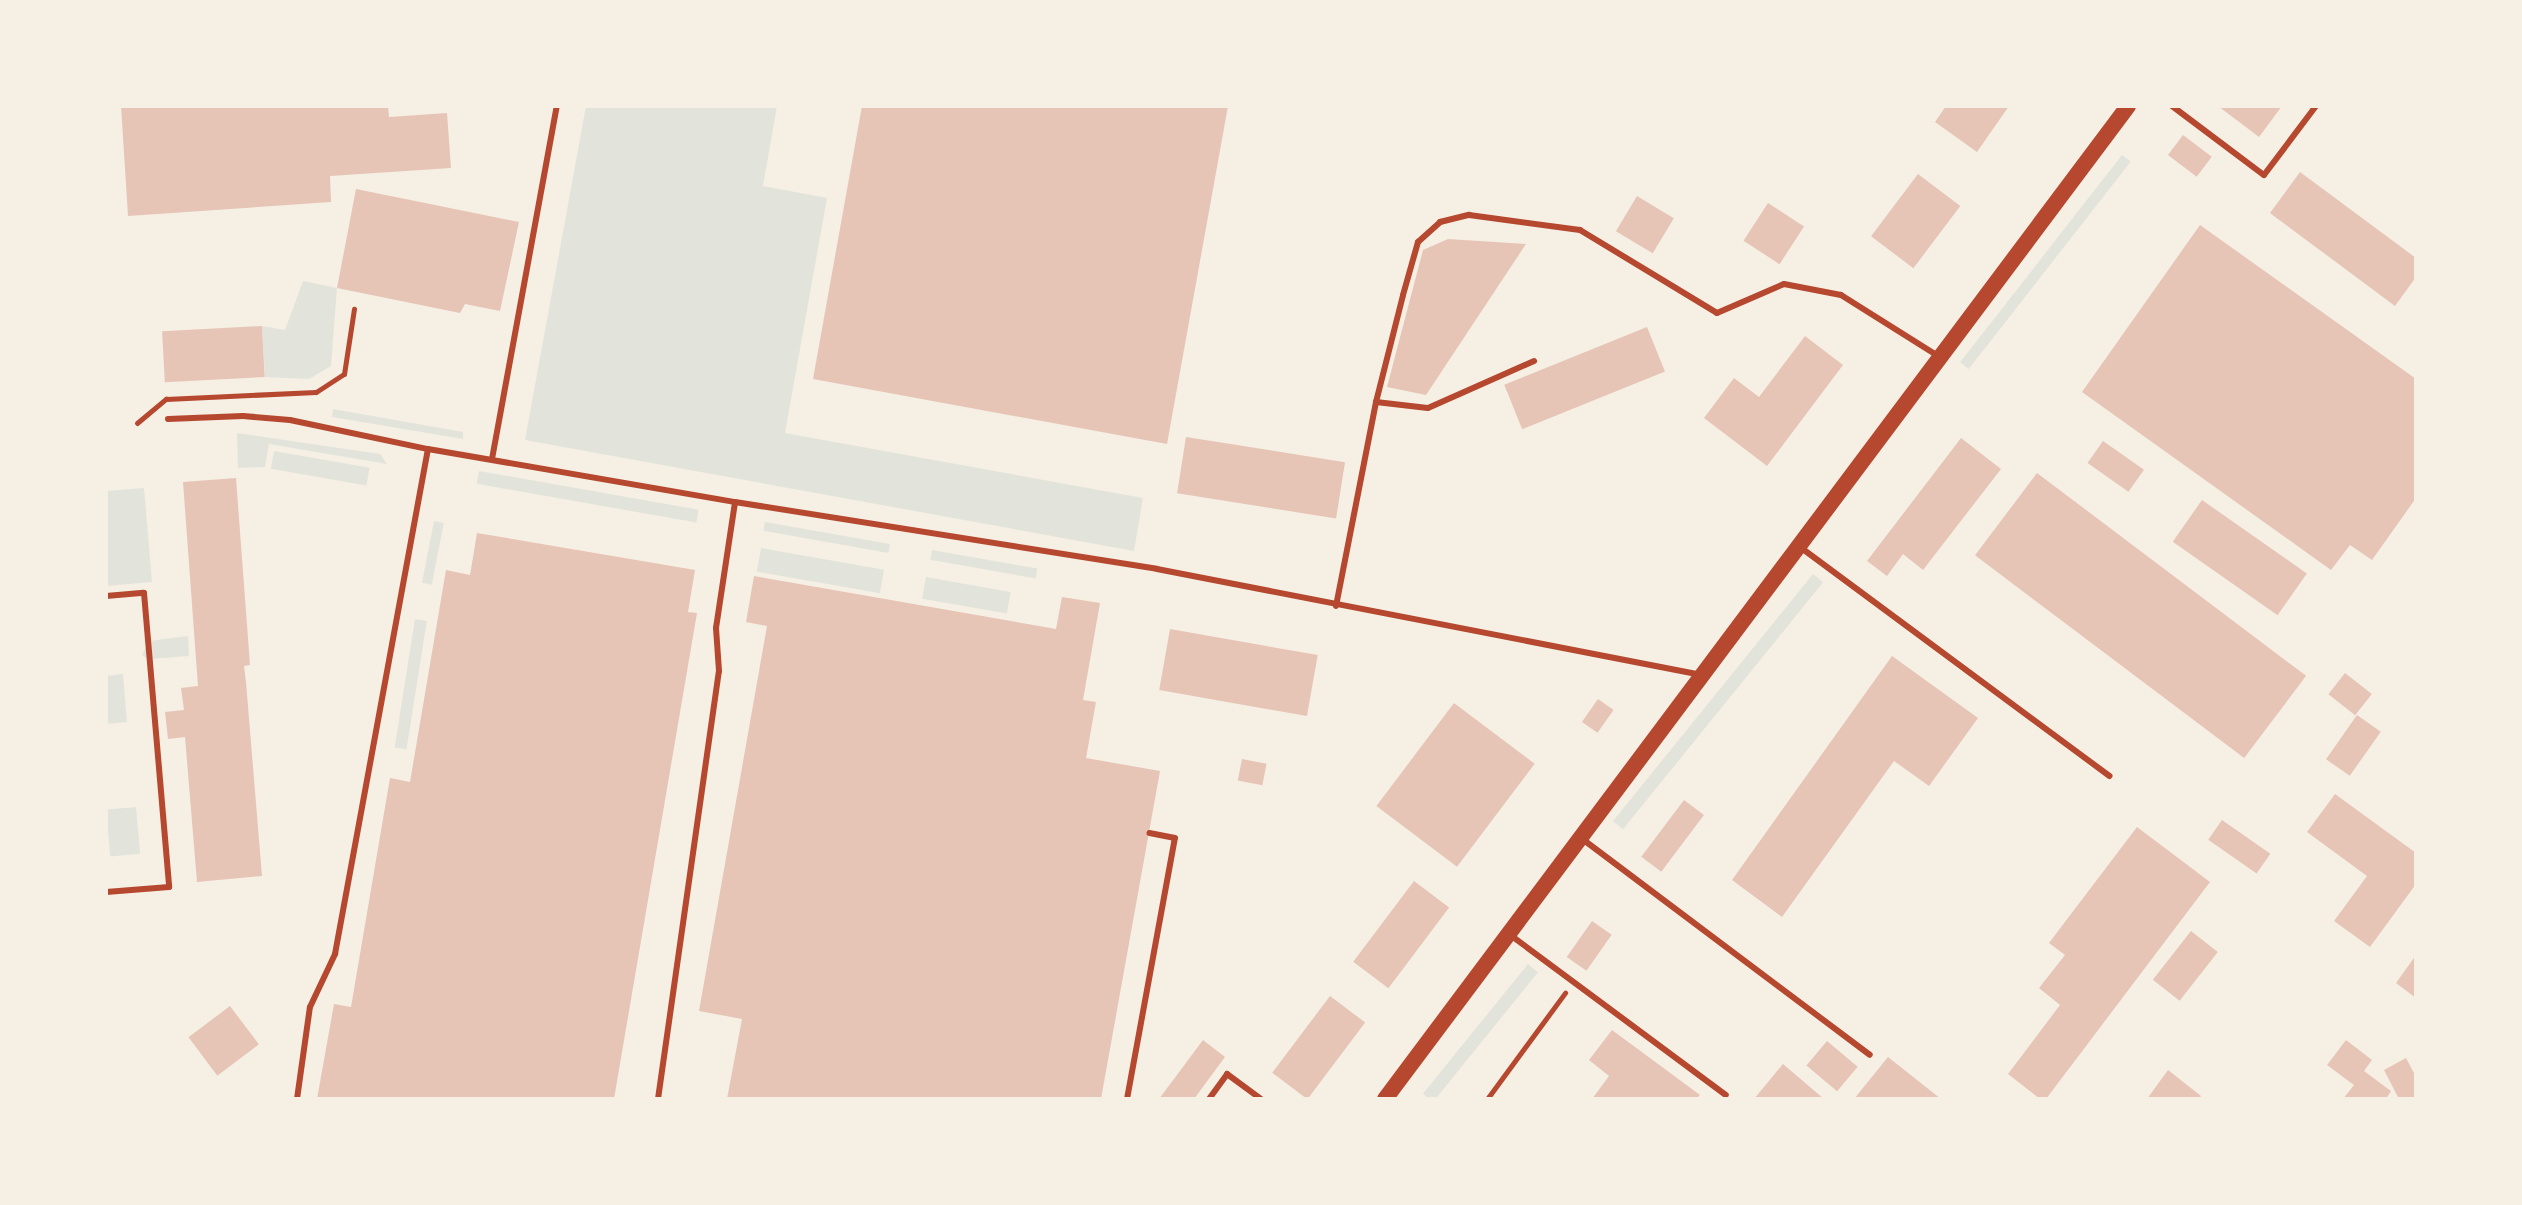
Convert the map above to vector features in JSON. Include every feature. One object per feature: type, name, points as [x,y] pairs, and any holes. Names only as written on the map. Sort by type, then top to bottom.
[{"type":"main road","points":[[1385,1099],[1705,676],[2128,106]]},
{"type":"lane","points":[[492,459],[557,106]]},
{"type":"lane","points":[[2172,106],[2264,175],[2316,106]]},
{"type":"lane","points":[[1336,606],[1376,402],[1418,242],[1440,222],[1469,215],[1580,230],[1717,313],[1784,284],[1841,295],[1940,357]]},
{"type":"lane","points":[[1376,402],[1428,408],[1534,361]]},
{"type":"lane","points":[[168,419],[243,416],[290,420],[428,449],[735,502],[1157,569],[1705,676]]},
{"type":"lane","points":[[297,1099],[310,1007],[335,954],[428,449]]},
{"type":"lane","points":[[658,1099],[719,671],[716,628],[735,502]]},
{"type":"lane","points":[[1800,547],[2110,776]]},
{"type":"lane","points":[[106,596],[144,593],[169,887],[106,892]]},
{"type":"lane","points":[[1127,1099],[1175,838],[1149,833]]},
{"type":"lane","points":[[1581,838],[1870,1055]]},
{"type":"lane","points":[[1509,934],[1726,1095]]},
{"type":"lane","points":[[1209,1099],[1227,1074],[1261,1099]]},
{"type":"path","points":[[137,423],[166,399],[316,392],[344,374],[354,309]]},
{"type":"path","points":[[1487,1099],[1573,982]]},
{"type":"shaded area","points":[[586,106],[777,106],[763,186],[827,198],[785,433],[1143,498],[1134,551],[525,440]]},
{"type":"shaded area","points":[[2122,155],[2131,162],[1969,369],[1960,362]]},
{"type":"shaded area","points":[[303,281],[337,288],[331,366],[309,379],[265,377],[262,326],[285,330]]},
{"type":"shaded area","points":[[333,409],[463,432],[463,439],[332,417]]},
{"type":"shaded area","points":[[237,433],[380,454],[387,464],[269,444],[265,467],[238,468]]},
{"type":"shaded area","points":[[274,451],[370,468],[366,486],[271,469]]},
{"type":"shaded area","points":[[479,471],[699,510],[696,523],[477,484]]},
{"type":"shaded area","points":[[144,488],[152,582],[106,586],[106,491]]},
{"type":"shaded area","points":[[434,521],[444,523],[432,585],[422,583]]},
{"type":"shaded area","points":[[765,522],[890,544],[889,553],[763,531]]},
{"type":"shaded area","points":[[761,548],[884,570],[880,593],[757,572]]},
{"type":"shaded area","points":[[932,550],[1037,569],[1036,578],[930,560]]},
{"type":"shaded area","points":[[1813,574],[1823,582],[1623,829],[1613,821]]},
{"type":"shaded area","points":[[926,577],[1011,592],[1007,614],[922,599]]},
{"type":"shaded area","points":[[415,619],[427,621],[407,749],[395,747]]},
{"type":"shaded area","points":[[188,636],[189,656],[148,659],[142,655],[149,641]]},
{"type":"shaded area","points":[[123,674],[127,722],[106,724],[106,676]]},
{"type":"shaded area","points":[[136,807],[140,854],[110,856],[106,810]]},
{"type":"shaded area","points":[[1528,964],[1538,972],[1435,1099],[1423,1094]]},
{"type":"building","points":[[121,106],[388,106],[389,117],[447,113],[451,168],[330,176],[331,202],[128,216]]},
{"type":"building","points":[[862,106],[1228,106],[1167,444],[813,379]]},
{"type":"building","points":[[1946,106],[2009,106],[1977,152],[1935,122]]},
{"type":"building","points":[[2218,106],[2282,106],[2259,137]]},
{"type":"building","points":[[2183,135],[2212,157],[2197,177],[2168,155]]},
{"type":"building","points":[[2300,172],[2416,258],[2416,277],[2395,306],[2270,213]]},
{"type":"building","points":[[1918,174],[1960,206],[1913,268],[1871,236]]},
{"type":"building","points":[[356,189],[519,222],[500,311],[465,304],[460,313],[337,288]]},
{"type":"building","points":[[1637,196],[1674,218],[1653,253],[1616,231]]},
{"type":"building","points":[[1768,203],[1804,226],[1780,264],[1743,241]]},
{"type":"building","points":[[2200,225],[2416,379],[2416,498],[2372,560],[2350,545],[2331,570],[2082,392]]},
{"type":"building","points":[[1448,239],[1526,244],[1426,395],[1387,387],[1423,250]]},
{"type":"building","points":[[262,326],[265,377],[165,382],[162,331]]},
{"type":"building","points":[[1647,327],[1665,372],[1522,429],[1504,385]]},
{"type":"building","points":[[1805,336],[1843,365],[1767,466],[1704,418],[1734,378],[1759,397]]},
{"type":"building","points":[[1186,437],[1345,462],[1336,518],[1177,493]]},
{"type":"building","points":[[1961,438],[2001,469],[1923,570],[1903,554],[1887,576],[1867,561]]},
{"type":"building","points":[[2103,441],[2144,470],[2128,492],[2088,463]]},
{"type":"building","points":[[2037,473],[2306,676],[2244,758],[1975,555]]},
{"type":"building","points":[[236,478],[250,665],[244,666],[262,876],[197,882],[185,737],[168,739],[165,712],[184,710],[181,688],[198,686],[183,482]]},
{"type":"building","points":[[2202,500],[2307,573],[2278,615],[2173,542]]},
{"type":"building","points":[[477,533],[695,570],[688,612],[697,613],[614,1099],[317,1099],[334,1004],[351,1007],[390,778],[410,782],[446,570],[470,575]]},
{"type":"building","points":[[754,576],[1056,629],[1062,597],[1100,603],[1083,700],[1096,702],[1086,758],[1160,771],[1101,1099],[727,1099],[742,1019],[699,1011],[767,626],[746,622]]},
{"type":"building","points":[[1170,629],[1318,655],[1307,716],[1159,690]]},
{"type":"building","points":[[1892,656],[1978,718],[1929,786],[1894,761],[1782,917],[1732,880]]},
{"type":"building","points":[[2345,673],[2372,694],[2355,715],[2328,694]]},
{"type":"building","points":[[1598,699],[1614,710],[1598,733],[1582,722]]},
{"type":"building","points":[[1454,703],[1535,764],[1457,867],[1376,806]]},
{"type":"building","points":[[2357,715],[2381,732],[2350,776],[2326,759]]},
{"type":"building","points":[[1242,759],[1267,764],[1262,785],[1238,781]]},
{"type":"building","points":[[2335,794],[2416,853],[2416,884],[2370,947],[2334,921],[2367,876],[2307,832]]},
{"type":"building","points":[[1684,800],[1704,815],[1661,872],[1641,857]]},
{"type":"building","points":[[2222,820],[2270,854],[2257,874],[2208,840]]},
{"type":"building","points":[[2137,827],[2210,882],[2046,1099],[2040,1099],[2008,1074],[2060,1005],[2039,988],[2065,955],[2049,943]]},
{"type":"building","points":[[1414,881],[1449,907],[1388,988],[1353,962]]},
{"type":"building","points":[[1592,921],[1612,935],[1586,971],[1567,957]]},
{"type":"building","points":[[2191,931],[2218,952],[2180,1001],[2153,980]]},
{"type":"building","points":[[2416,955],[2416,998],[2396,983]]},
{"type":"building","points":[[1330,996],[1365,1022],[1307,1099],[1272,1073]]},
{"type":"building","points":[[230,1006],[259,1044],[217,1076],[188,1037]]},
{"type":"building","points":[[1612,1030],[1700,1095],[1696,1099],[1592,1099],[1609,1076],[1589,1060]]},
{"type":"building","points":[[1203,1040],[1225,1057],[1194,1099],[1159,1099]]},
{"type":"building","points":[[2346,1040],[2372,1060],[2364,1071],[2391,1091],[2386,1099],[2343,1099],[2354,1085],[2327,1065]]},
{"type":"building","points":[[1827,1041],[1858,1067],[1837,1091],[1806,1066]]},
{"type":"building","points":[[1888,1057],[1941,1099],[1854,1099]]},
{"type":"building","points":[[2406,1058],[2416,1077],[2416,1099],[2399,1099],[2384,1070]]},
{"type":"building","points":[[1783,1064],[1824,1099],[1754,1099]]},
{"type":"building","points":[[2168,1070],[2201,1096],[2199,1099],[2147,1099]]}]
